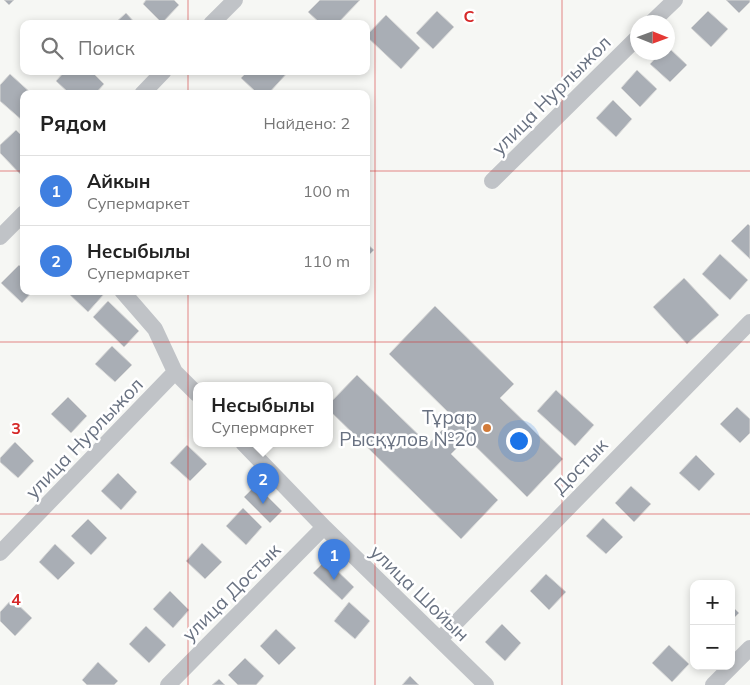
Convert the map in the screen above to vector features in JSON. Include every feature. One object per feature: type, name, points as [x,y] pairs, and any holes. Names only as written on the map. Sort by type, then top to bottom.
[{"type":"street","points":[[215,20],[235,0]]},
{"type":"street","points":[[659,15],[675,0]]},
{"type":"street","name":"улица Нурлыжол","points":[[492,181],[630,45]]},
{"type":"street","points":[[146,90],[160,75]]},
{"type":"street","points":[[0,237],[20,217]]},
{"type":"street","points":[[125,295],[155,329],[175,372],[193,390]]},
{"type":"street","name":"Достык","points":[[440,639],[750,322]]},
{"type":"street","name":"улица Нурлыжол","points":[[0,553],[175,372]]},
{"type":"street","name":"улица Шойын","points":[[247,447],[324,527],[486,685]]},
{"type":"street","name":"улица Достык","points":[[168,685],[324,527]]},
{"type":"street","points":[[713,685],[750,648]]},
{"type":"building","points":[[4,0],[14,0],[9,5]]},
{"type":"building","points":[[146,0],[174,0],[179,5],[165,20],[159,20],[143,4]]},
{"type":"building","points":[[320,0],[360,0],[341,20],[317,20],[308,12]]},
{"type":"building","points":[[726,0],[750,0],[750,2],[739,13]]},
{"type":"building","points":[[437,11],[454,27],[433,49],[416,33]]},
{"type":"building","points":[[708,11],[728,29],[711,47],[691,28]]},
{"type":"building","points":[[126,13],[132,20],[118,20]]},
{"type":"building","points":[[386,15],[420,48],[401,69],[370,40],[370,32]]},
{"type":"building","points":[[675,54],[687,65],[670,82],[650,64],[654,60],[675,60]]},
{"type":"building","points":[[637,70],[657,89],[640,107],[621,88]]},
{"type":"building","points":[[10,74],[28,90],[20,90],[20,118],[0,101],[0,85]]},
{"type":"building","points":[[61,75],[95,75],[104,84],[99,90],[66,90],[56,81]]},
{"type":"building","points":[[244,75],[285,75],[272,90],[254,90],[241,78]]},
{"type":"building","points":[[613,100],[632,119],[616,137],[596,118]]},
{"type":"building","points":[[16,130],[20,134],[20,174],[0,153],[0,145]]},
{"type":"building","points":[[748,224],[750,226],[750,259],[731,241]]},
{"type":"building","points":[[720,254],[748,280],[730,300],[702,274]]},
{"type":"building","points":[[19,265],[20,295],[29,295],[22,303],[1,283]]},
{"type":"building","points":[[684,278],[719,315],[687,344],[653,307]]},
{"type":"building","points":[[70,295],[103,295],[88,312]]},
{"type":"building","points":[[108,301],[139,331],[124,347],[93,317]]},
{"type":"building","name":"Тұрар Рысқұлов №20","points":[[435,306],[514,384],[500,398],[563,459],[527,497],[467,438],[451,454],[498,500],[461,539],[333,414],[333,400],[357,375],[428,444],[454,418],[389,354]]},
{"type":"building","points":[[112,346],[132,365],[115,382],[95,364]]},
{"type":"building","points":[[556,390],[594,425],[575,446],[537,411]]},
{"type":"building","points":[[68,397],[87,416],[71,433],[51,414]]},
{"type":"building","points":[[737,407],[750,419],[750,433],[740,443],[720,424]]},
{"type":"building","points":[[15,442],[34,461],[18,478],[0,462],[0,458]]},
{"type":"building","points":[[187,445],[207,464],[190,481],[170,463]]},
{"type":"building","points":[[696,455],[715,474],[699,491],[679,473]]},
{"type":"building","points":[[118,473],[137,492],[121,510],[101,491]]},
{"type":"building","points":[[256,485],[282,511],[270,523],[244,497]]},
{"type":"building","points":[[631,486],[651,504],[634,522],[615,503]]},
{"type":"building","points":[[243,508],[262,527],[246,545],[226,526]]},
{"type":"building","points":[[603,518],[623,537],[606,554],[586,536]]},
{"type":"building","points":[[88,519],[107,538],[91,555],[71,536]]},
{"type":"building","points":[[202,543],[222,562],[205,579],[186,561]]},
{"type":"building","points":[[55,544],[75,563],[58,580],[39,562]]},
{"type":"building","points":[[326,560],[354,587],[342,600],[313,573]]},
{"type":"building","points":[[546,574],[566,592],[549,610],[530,591]]},
{"type":"building","points":[[170,591],[189,610],[173,628],[153,609]]},
{"type":"building","points":[[12,599],[32,618],[15,636],[0,621],[0,612]]},
{"type":"building","points":[[349,602],[370,621],[355,639],[334,621]]},
{"type":"building","points":[[735,609],[739,613],[735,617]]},
{"type":"building","points":[[502,624],[521,643],[505,661],[485,642]]},
{"type":"building","points":[[146,626],[166,645],[149,663],[129,644]]},
{"type":"building","points":[[276,629],[296,648],[279,665],[260,646]]},
{"type":"building","points":[[669,645],[689,664],[672,682],[652,663]]},
{"type":"building","points":[[245,658],[264,676],[256,685],[238,685],[228,675]]},
{"type":"building","points":[[98,662],[118,681],[114,685],[87,685],[82,680]]},
{"type":"building","points":[[410,676],[419,685],[402,685]]},
{"type":"building","points":[[219,679],[225,685],[212,685]]},
{"type":"place","name":"Тұрар Рысқұлов №20","points":[[487,428]]},
{"type":"place","name":"Несыбылы","points":[[263,504]]},
{"type":"place","name":"Айкын","points":[[334,580]]}]
